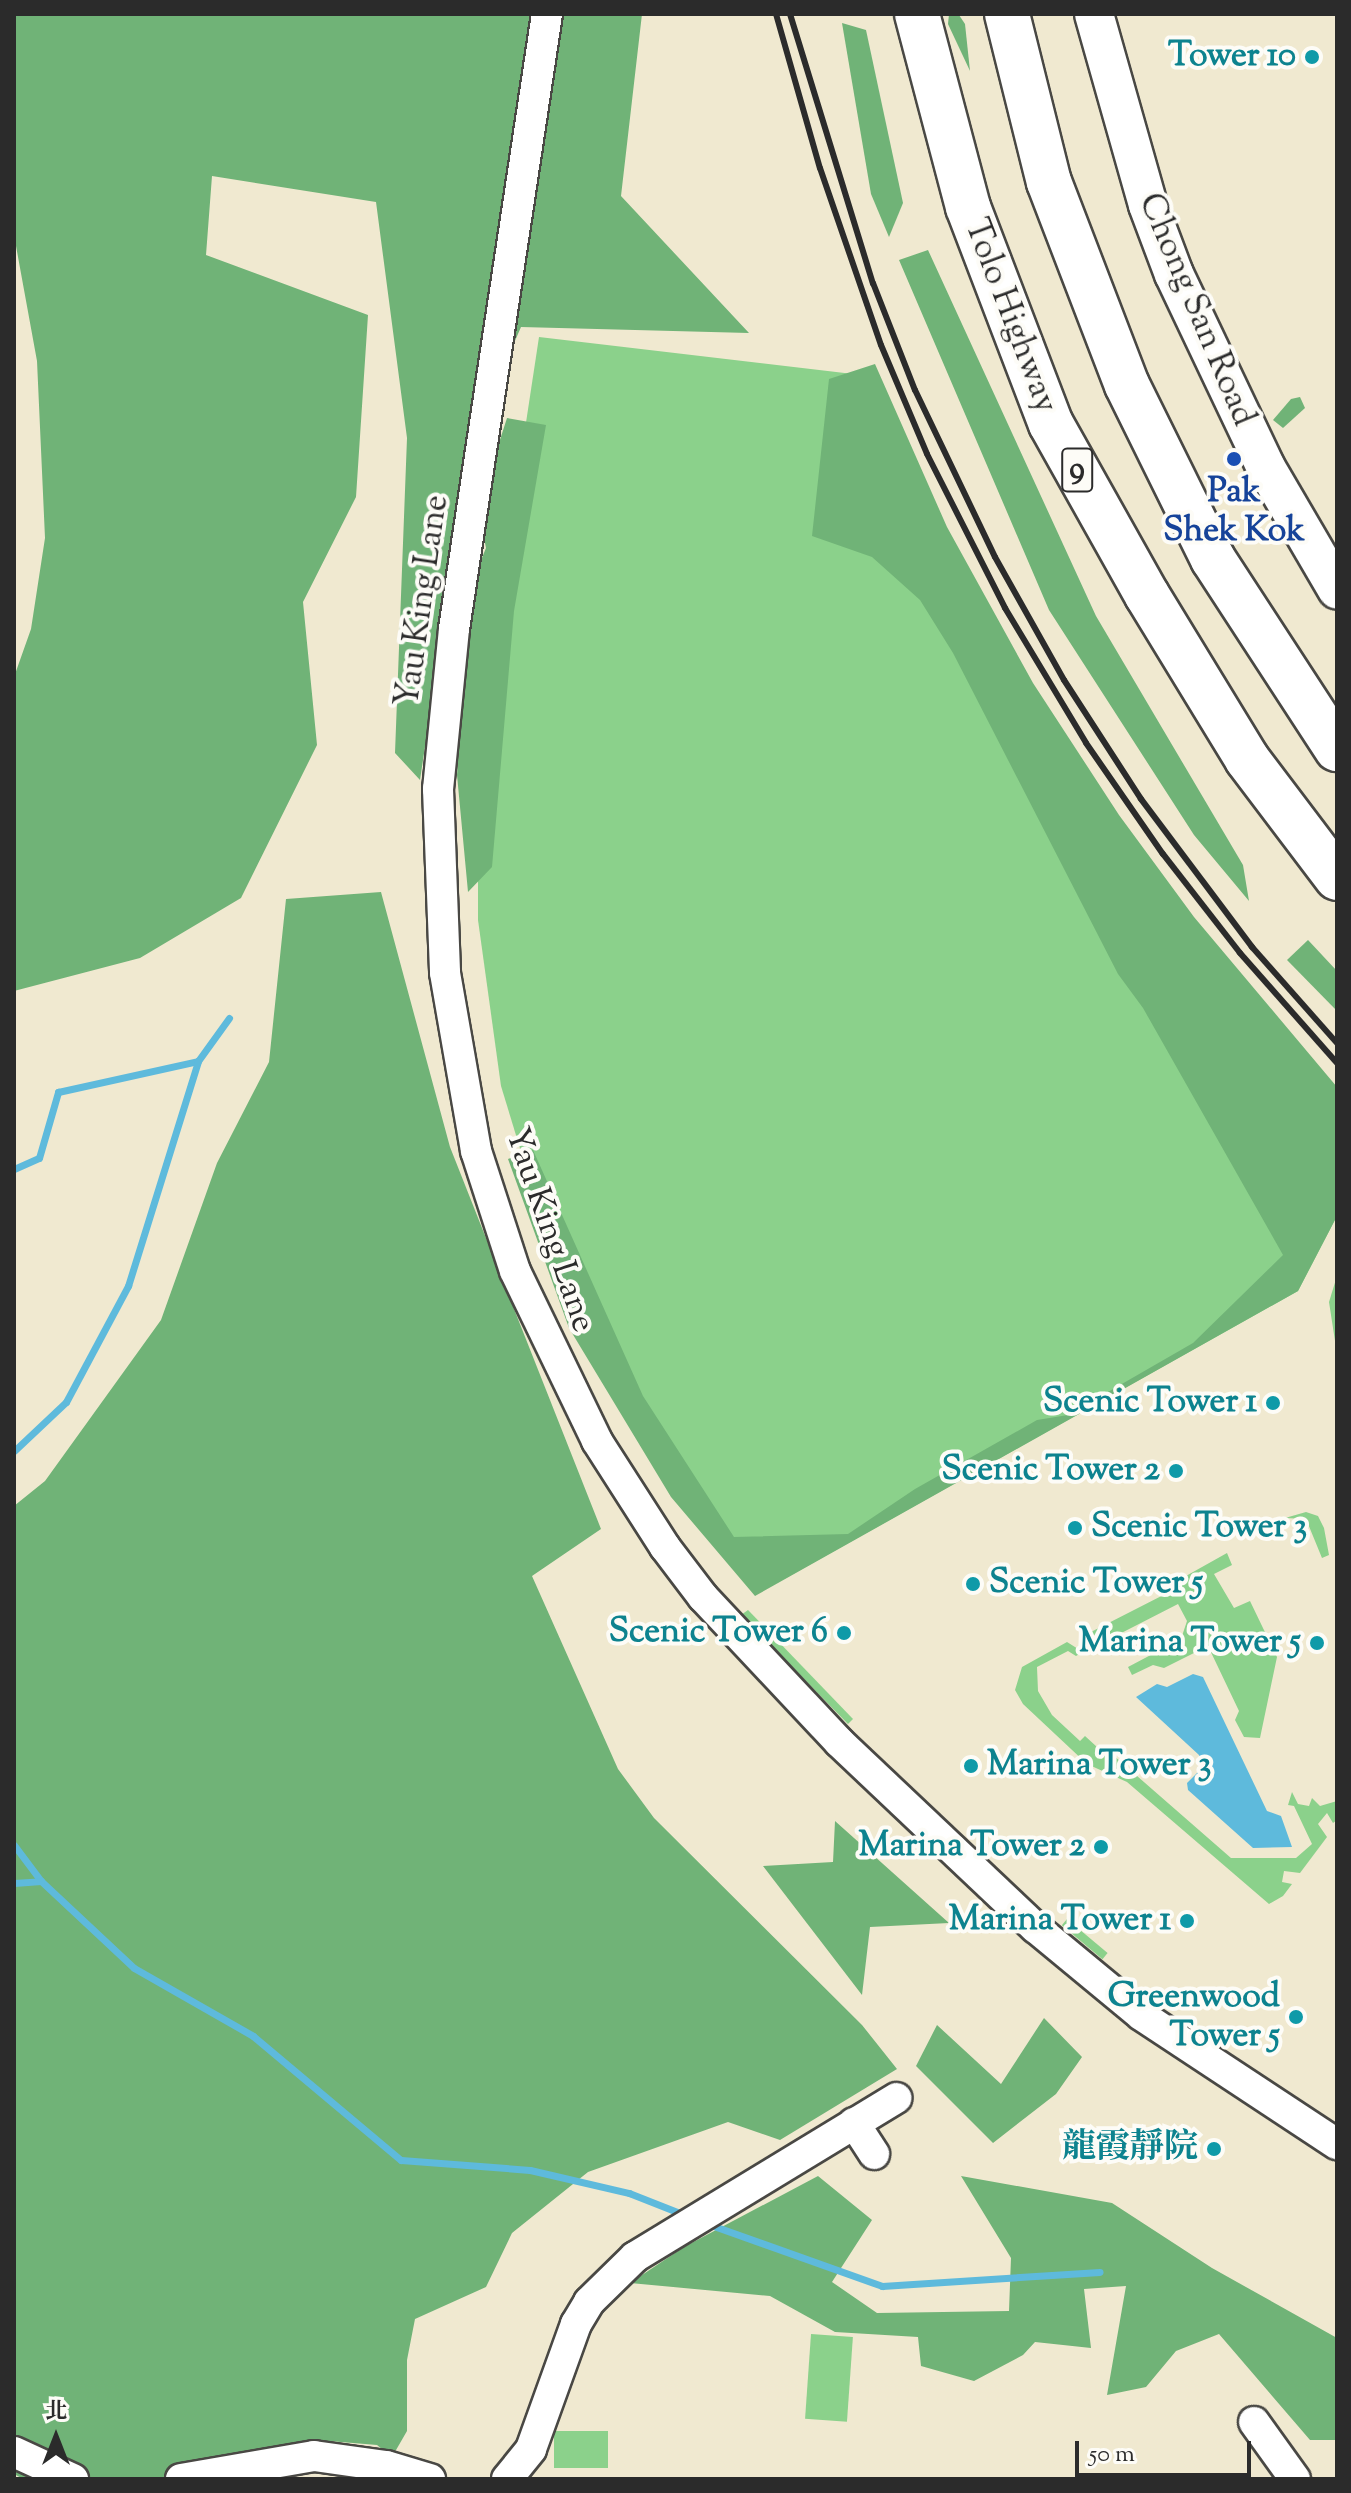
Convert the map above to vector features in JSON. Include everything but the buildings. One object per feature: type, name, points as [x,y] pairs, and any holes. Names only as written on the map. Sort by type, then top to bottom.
[{"type":"highway","name":"Tolo Highway","points":[[917,14],[968,207],[1051,424],[1147,595],[1247,759],[1337,878]]},
{"type":"highway","points":[[1007,14],[1049,182],[1127,385],[1213,559],[1337,749]]},
{"type":"main road","name":"Chong San Road","points":[[1094,14],[1144,190],[1174,274],[1254,445],[1337,589]]},
{"type":"street","name":"Yau King Lane","points":[[547,14],[454,629],[438,789],[445,973],[476,1151],[515,1271],[567,1386],[630,1495],[703,1597],[828,1731],[1014,1908],[1141,2015],[1337,2144]]},
{"type":"street","points":[[507,2479],[531,2449],[571,2335],[589,2302],[647,2249],[896,2098]]},
{"type":"street","points":[[854,2123],[874,2154]]},
{"type":"street","points":[[1254,2422],[1295,2479]]},
{"type":"street","points":[[14,2452],[73,2479]]},
{"type":"street","points":[[181,2479],[314,2456],[386,2466],[430,2479]]},
{"type":"green space","points":[[14,14],[642,14],[621,196],[749,333],[521,327],[471,442],[420,780],[395,753],[407,438],[376,202],[212,176],[206,255],[368,315],[356,497],[303,602],[317,745],[241,898],[140,958],[14,991],[14,677],[31,629],[45,538],[37,361],[14,235]]},
{"type":"green space","points":[[949,14],[959,15],[965,24],[970,71],[948,24]]},
{"type":"green space","points":[[842,23],[866,30],[903,203],[889,237],[871,194]]},
{"type":"green space","points":[[928,250],[1096,616],[1243,865],[1249,901],[1194,835],[1049,610],[899,260]]},
{"type":"green space","points":[[539,337],[853,374],[1337,1216],[1298,1291],[784,1579],[744,1564],[635,1413],[522,1155],[501,1086],[478,920],[478,785],[498,607]]},
{"type":"green space","points":[[875,364],[947,527],[1033,683],[1119,815],[1194,917],[1337,1087],[1337,1216],[1298,1291],[755,1596],[671,1497],[569,1328],[508,1159],[533,1150],[643,1396],[734,1537],[848,1534],[915,1489],[1037,1420],[1068,1415],[1193,1343],[1283,1255],[1143,1008],[1118,974],[953,653],[920,600],[872,557],[812,536],[829,379]]},
{"type":"green space","points":[[1300,397],[1305,408],[1283,428],[1273,420],[1291,399]]},
{"type":"green space","points":[[507,418],[546,425],[514,611],[492,867],[468,892],[457,775],[470,587],[486,548],[478,508]]},
{"type":"green space","points":[[381,892],[450,1147],[601,1529],[532,1576],[618,1769],[654,1818],[862,2025],[897,2069],[780,2140],[728,2122],[588,2172],[512,2233],[486,2287],[415,2319],[407,2360],[407,2431],[392,2457],[377,2445],[329,2441],[245,2456],[245,2479],[23,2479],[14,2474],[14,1506],[45,1481],[161,1320],[217,1163],[269,1062],[286,899]]},
{"type":"green space","points":[[1308,940],[1337,971],[1337,1011],[1287,960]]},
{"type":"green space","points":[[1337,1276],[1337,1354],[1329,1302]]},
{"type":"green space","points":[[1306,1512],[1318,1516],[1324,1528],[1329,1555],[1322,1558],[1306,1519],[1285,1518]]},
{"type":"green space","points":[[1227,1553],[1232,1565],[1214,1574],[1234,1608],[1250,1601],[1277,1657],[1260,1738],[1244,1737],[1235,1720],[1239,1711],[1208,1646],[1164,1668],[1153,1665],[1132,1675],[1128,1667],[1181,1639],[1187,1621],[1178,1604],[1094,1647],[1087,1634],[1179,1587],[1177,1581]]},
{"type":"green space","points":[[748,1610],[853,1719],[848,1724],[741,1615]]},
{"type":"green space","points":[[1067,1642],[1083,1652],[1076,1656],[1068,1651],[1037,1667],[1038,1691],[1052,1715],[1080,1741],[1085,1736],[1109,1758],[1113,1755],[1231,1858],[1296,1858],[1312,1844],[1294,1806],[1288,1805],[1292,1792],[1298,1804],[1309,1806],[1312,1798],[1320,1806],[1337,1801],[1337,1820],[1333,1823],[1327,1813],[1318,1824],[1327,1837],[1300,1873],[1284,1871],[1282,1882],[1292,1884],[1283,1896],[1269,1904],[1127,1782],[1087,1764],[1023,1704],[1015,1690],[1022,1667]]},
{"type":"green space","points":[[835,1821],[949,1923],[870,1927],[862,1995],[763,1866],[833,1862]]},
{"type":"green space","points":[[1067,1919],[1108,1953],[1102,1959],[1062,1925]]},
{"type":"green space","points":[[1044,2018],[1082,2057],[1056,2094],[993,2143],[916,2066],[937,2025],[1001,2084]]},
{"type":"green space","points":[[818,2176],[872,2220],[832,2282],[877,2313],[1009,2311],[1011,2258],[961,2176],[1112,2203],[1212,2268],[1337,2338],[1337,2440],[1310,2440],[1219,2334],[1176,2351],[1146,2387],[1107,2395],[1126,2286],[1084,2289],[1091,2348],[1035,2342],[1023,2355],[974,2381],[921,2366],[918,2337],[835,2332],[770,2296],[630,2283],[684,2247]]},
{"type":"green space","points":[[811,2334],[853,2337],[847,2422],[805,2419]]},
{"type":"green space","points":[[554,2431],[608,2431],[608,2468],[554,2468]]},
{"type":"water","points":[[1193,1674],[1203,1677],[1267,1811],[1281,1816],[1292,1847],[1253,1848],[1188,1790],[1187,1783],[1203,1767],[1199,1755],[1136,1697],[1157,1684],[1167,1687]]},
{"type":"waterway","points":[[14,1169],[39,1158],[58,1092],[198,1061],[229,1018]]},
{"type":"waterway","points":[[14,1451],[66,1402],[128,1286],[198,1061]]},
{"type":"waterway","points":[[14,1845],[41,1881],[134,1968],[253,2036],[401,2160],[530,2170],[629,2193],[685,2215]]},
{"type":"waterway","points":[[14,1883],[41,1881]]},
{"type":"waterway","points":[[708,2224],[882,2286],[1100,2272]]},
{"type":"railway","points":[[776,14],[820,168],[881,345],[927,454],[1005,608],[1086,743],[1163,854],[1240,953],[1337,1063]]},
{"type":"railway","points":[[790,14],[873,283],[915,390],[995,557],[1064,680],[1141,799],[1252,947],[1337,1043]]},
{"type":"place","name":"Tower 10","points":[[1312,57]]},
{"type":"place","name":"Pak Shek Kok","points":[[1234,459]]},
{"type":"place","name":"Scenic Tower 1","points":[[1273,1403]]},
{"type":"place","name":"Scenic Tower 2","points":[[1176,1471]]},
{"type":"place","name":"Scenic Tower 3","points":[[1075,1528]]},
{"type":"place","name":"Scenic Tower 5","points":[[973,1584]]},
{"type":"place","name":"Scenic Tower 6","points":[[844,1633]]},
{"type":"place","name":"Marina Tower 5","points":[[1317,1643]]},
{"type":"place","name":"Marina Tower 3","points":[[971,1766]]},
{"type":"place","name":"Marina Tower 2","points":[[1101,1847]]},
{"type":"place","name":"Marina Tower 1","points":[[1187,1921]]},
{"type":"place","name":"Greenwood Tower 5","points":[[1296,2017]]},
{"type":"place","name":"龍霞靜院","points":[[1214,2149]]}]
